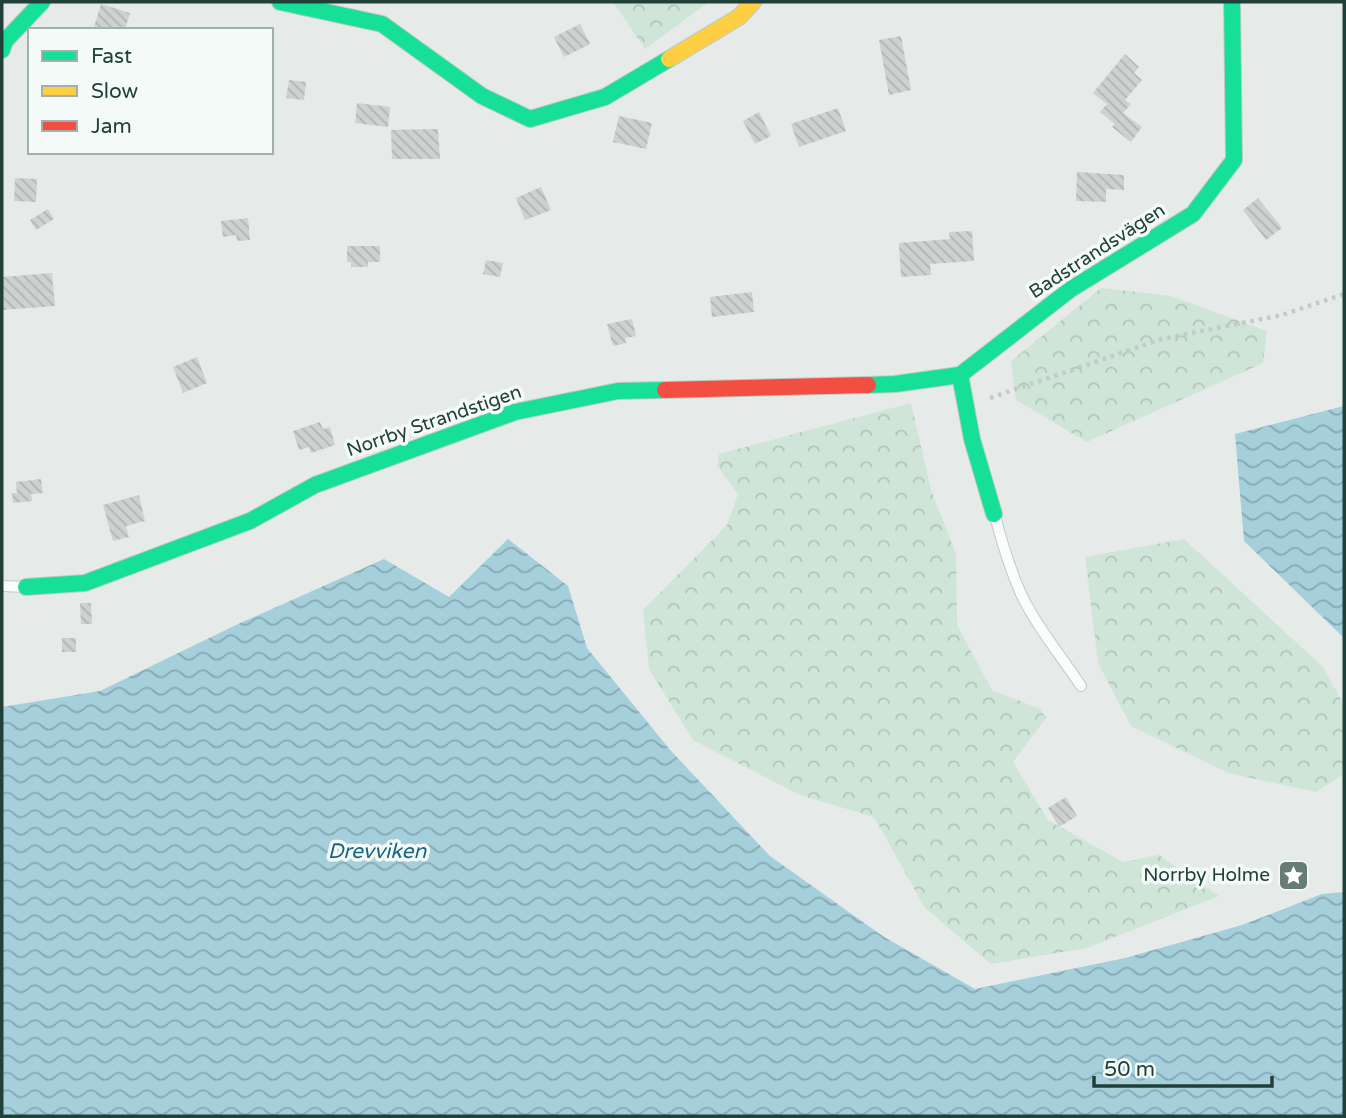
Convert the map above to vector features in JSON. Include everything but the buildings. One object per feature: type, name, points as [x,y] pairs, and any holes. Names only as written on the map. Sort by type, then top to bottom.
[{"type":"street","points":[[2,50],[5,41],[42,2]]},
{"type":"street","points":[[280,2],[382,24],[482,96],[530,120],[605,97],[739,17],[753,2]]},
{"type":"street","name":"Badstrandsvägen","points":[[960,375],[1071,289],[1193,214],[1234,160],[1232,2]]},
{"type":"street","points":[[960,375],[972,439],[994,514]]},
{"type":"street","name":"Norrby Strandstigen","points":[[26,587],[85,583],[250,521],[315,485],[515,412],[618,391],[895,384],[960,375]]},
{"type":"lane","points":[[994,514],[1006,556],[1022,596],[1081,686]]},
{"type":"lane","points":[[2,586],[26,587]]},
{"type":"path","points":[[966,406],[1162,339],[1282,315],[1344,294]]},
{"type":"green space","points":[[613,2],[709,2],[645,49]]},
{"type":"green space","points":[[1101,288],[1171,296],[1267,331],[1263,363],[1087,442],[1016,400],[1011,361]]},
{"type":"green space","points":[[911,403],[931,490],[956,554],[957,625],[992,690],[1040,709],[1046,718],[1013,762],[1048,820],[1123,862],[1159,855],[1219,896],[1087,948],[991,964],[925,908],[874,817],[800,795],[693,740],[649,669],[643,610],[727,525],[738,494],[717,466],[719,454]]},
{"type":"green space","points":[[1184,539],[1323,667],[1344,705],[1344,774],[1316,792],[1228,773],[1131,726],[1098,663],[1085,557]]},
{"type":"water","points":[[1344,406],[1344,638],[1244,541],[1235,434]]},
{"type":"water","name":"Drevviken","points":[[508,539],[568,586],[587,648],[671,751],[770,856],[884,937],[975,989],[1125,958],[1242,925],[1322,894],[1344,892],[1344,1116],[2,1116],[2,707],[100,691],[238,624],[384,559],[449,597]]},
{"type":"traffic: fast","points":[[2,50],[5,41],[42,2]]},
{"type":"traffic: fast","points":[[280,2],[382,24],[482,96],[530,119],[605,97],[669,59]]},
{"type":"traffic: fast","points":[[994,514],[972,439],[960,375],[1071,289],[1193,214],[1234,160],[1232,2]]},
{"type":"traffic: fast","points":[[868,385],[960,375]]},
{"type":"traffic: fast","points":[[26,587],[85,583],[250,521],[315,485],[515,412],[618,391],[665,390]]},
{"type":"traffic: slow","points":[[669,59],[739,17],[753,2]]},
{"type":"traffic: jam","points":[[665,390],[868,385]]},
{"type":"place","name":"Norrby Holme","points":[[1293,875]]}]
